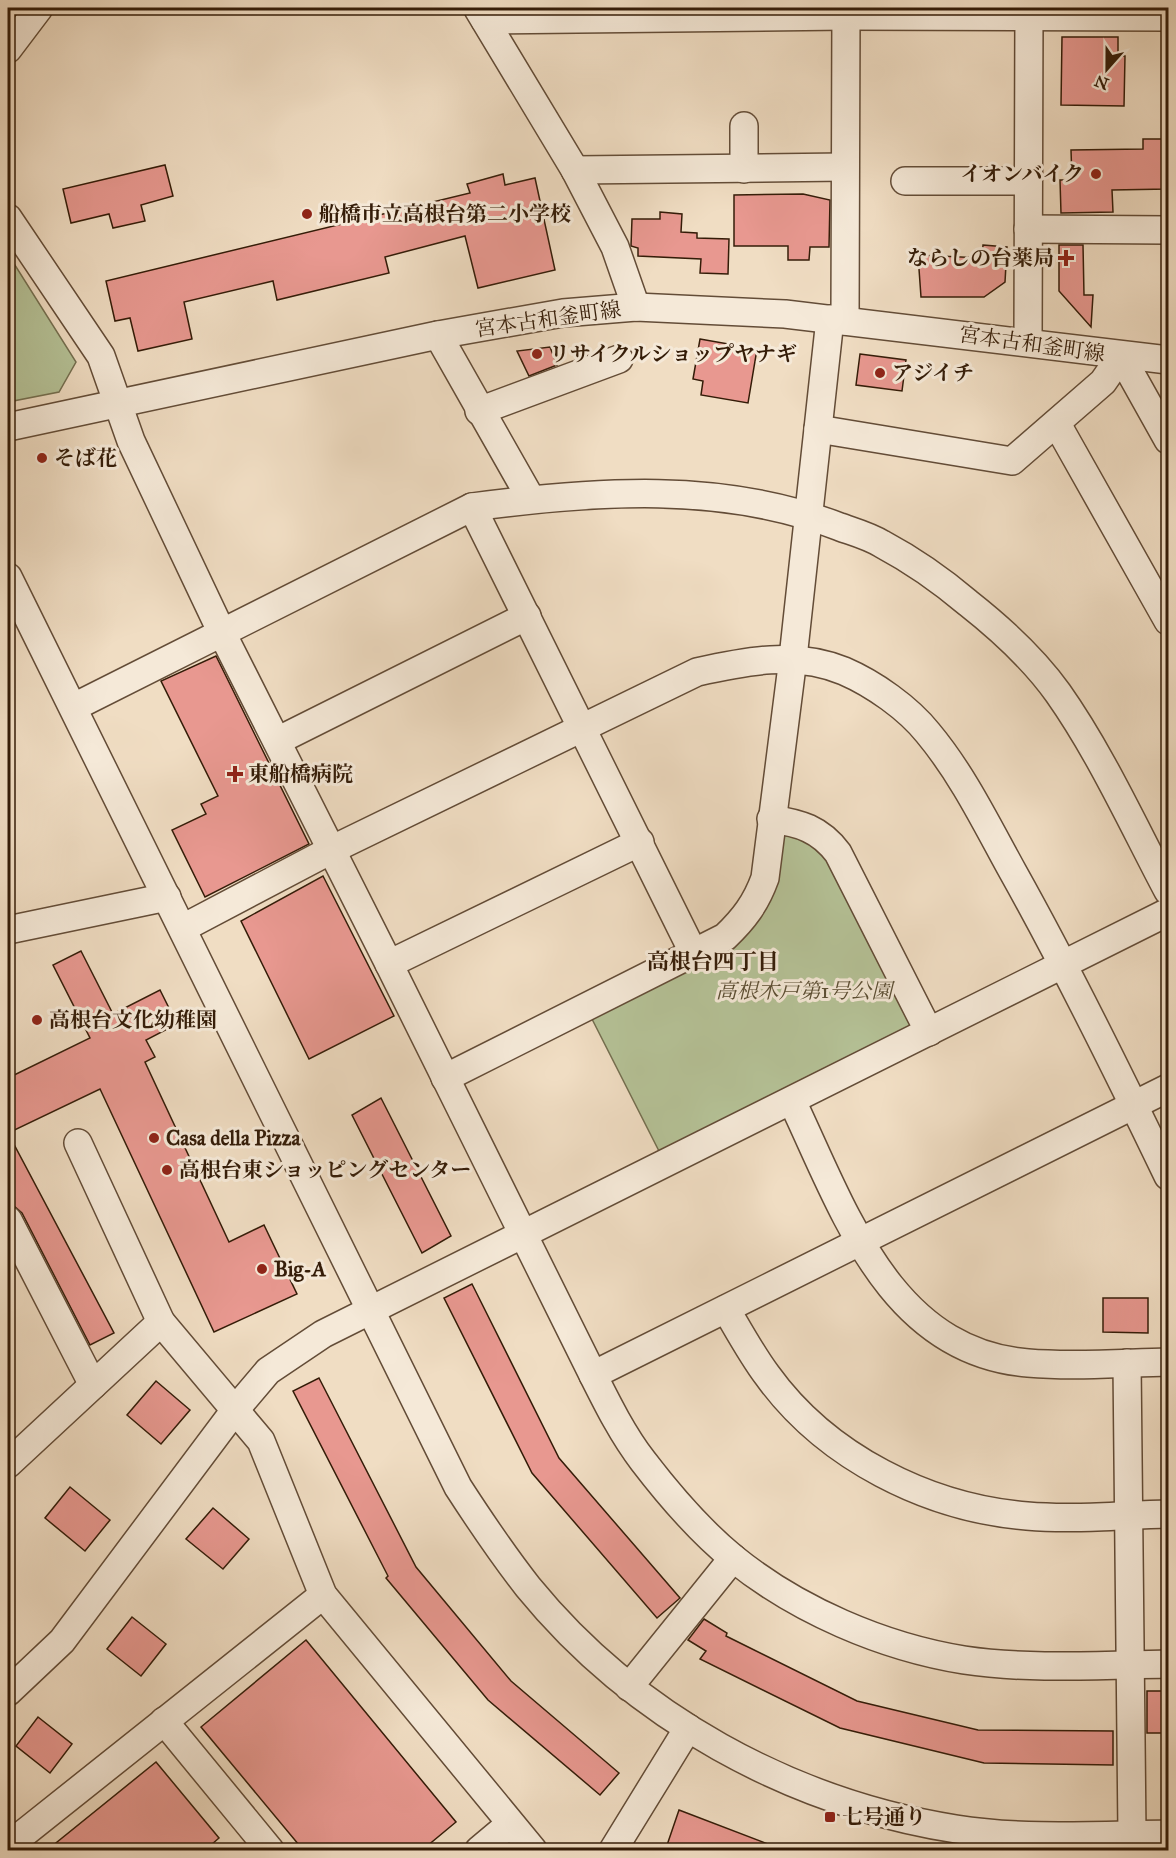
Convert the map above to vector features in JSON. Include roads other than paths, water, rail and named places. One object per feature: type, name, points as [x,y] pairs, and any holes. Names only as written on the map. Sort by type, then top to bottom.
[{"type":"street","points":[[8,46],[39,8]]},
{"type":"street","points":[[445,1078],[725,937],[749,912],[765,878],[793,658],[818,429],[838,320],[845,167],[846,12]]},
{"type":"street","points":[[1028,342],[1029,12]]},
{"type":"street","points":[[481,14],[1029,12],[1168,17]]},
{"type":"street","points":[[481,14],[575,170],[615,247],[636,307]]},
{"type":"street","points":[[744,126],[744,169]]},
{"type":"street","points":[[575,170],[845,167]]},
{"type":"street","points":[[905,181],[1028,181]]},
{"type":"street","points":[[8,218],[101,356],[131,441],[222,633],[592,1375],[619,1425],[644,1462],[694,1520],[733,1558],[794,1599],[873,1636],[963,1660],[1026,1666],[1168,1664]]},
{"type":"street","points":[[1028,229],[1168,230]]},
{"type":"street","name":"宮本古和釜町線","points":[[8,427],[438,335],[563,313],[636,307],[785,314],[1168,360]]},
{"type":"street","points":[[438,335],[479,411],[531,499]]},
{"type":"street","points":[[818,429],[1012,461],[1103,382],[1121,356],[1168,440]]},
{"type":"street","points":[[479,411],[619,359]]},
{"type":"street","points":[[1057,424],[1168,621]]},
{"type":"street","points":[[74,707],[472,507],[531,499],[625,493],[711,495],[809,515],[881,543],[946,585],[1005,633],[1057,691],[1092,747],[1168,891]]},
{"type":"street","points":[[472,507],[693,952]]},
{"type":"street","points":[[8,577],[458,1487],[492,1540],[530,1589],[629,1687],[688,1728],[757,1767],[832,1797],[884,1814],[958,1829],[1040,1835],[1168,1834]]},
{"type":"street","points":[[277,741],[527,616]]},
{"type":"street","points":[[183,928],[331,850],[697,672],[747,661],[793,658],[844,672],[890,698],[927,731],[960,777],[1064,964],[1168,1176]]},
{"type":"street","points":[[771,819],[810,828],[829,842],[838,853],[929,1032]]},
{"type":"street","points":[[389,964],[639,842]]},
{"type":"street","points":[[8,930],[167,897]]},
{"type":"street","points":[[8,1692],[62,1641],[235,1410],[268,1371],[294,1351],[1168,912]]},
{"type":"street","points":[[592,1375],[1168,1088]]},
{"type":"street","points":[[792,1101],[860,1241],[888,1285],[916,1317],[935,1332],[957,1343],[1000,1358],[1027,1363],[1168,1362]]},
{"type":"street","points":[[78,1143],[161,1322],[261,1441],[323,1595],[533,1851]]},
{"type":"street","points":[[8,1220],[93,1385]]},
{"type":"street","points":[[726,1309],[767,1376],[814,1426],[855,1458],[886,1475],[927,1494],[996,1512],[1029,1516],[1168,1514]]},
{"type":"street","points":[[9,1459],[161,1322]]},
{"type":"street","points":[[1126,1363],[1132,1834]]},
{"type":"street","points":[[629,1687],[733,1558]]},
{"type":"street","points":[[8,1846],[323,1595]]},
{"type":"street","points":[[165,1721],[270,1851]]},
{"type":"street","points":[[613,1851],[688,1728]]},
{"type":"street","points":[[479,1851],[510,1824]]},
{"type":"place","name":"イオンバイク","points":[[1096,174]]},
{"type":"place","name":"船橋市立高根台第二小学校","points":[[307,214]]},
{"type":"place","name":"ならしの台薬局","points":[[1066,258]]},
{"type":"place","name":"リサイクルショップヤナギ","points":[[537,354]]},
{"type":"place","name":"アジイチ","points":[[880,373]]},
{"type":"place","name":"そば花","points":[[42,458]]},
{"type":"place","name":"東船橋病院","points":[[235,774]]},
{"type":"place","name":"高根台文化幼稚園","points":[[37,1020]]},
{"type":"place","name":"Casa della Pizza","points":[[154,1138]]},
{"type":"place","name":"高根台東ショッピングセンター","points":[[167,1170]]},
{"type":"place","name":"Big-A","points":[[262,1269]]},
{"type":"place","name":"七号通り","points":[[830,1817]]},
{"type":"district","name":"高根台四丁目","points":[[713,961]]},
{"type":"park label","name":"高根木戸第1号公園","points":[[804,991]]}]
